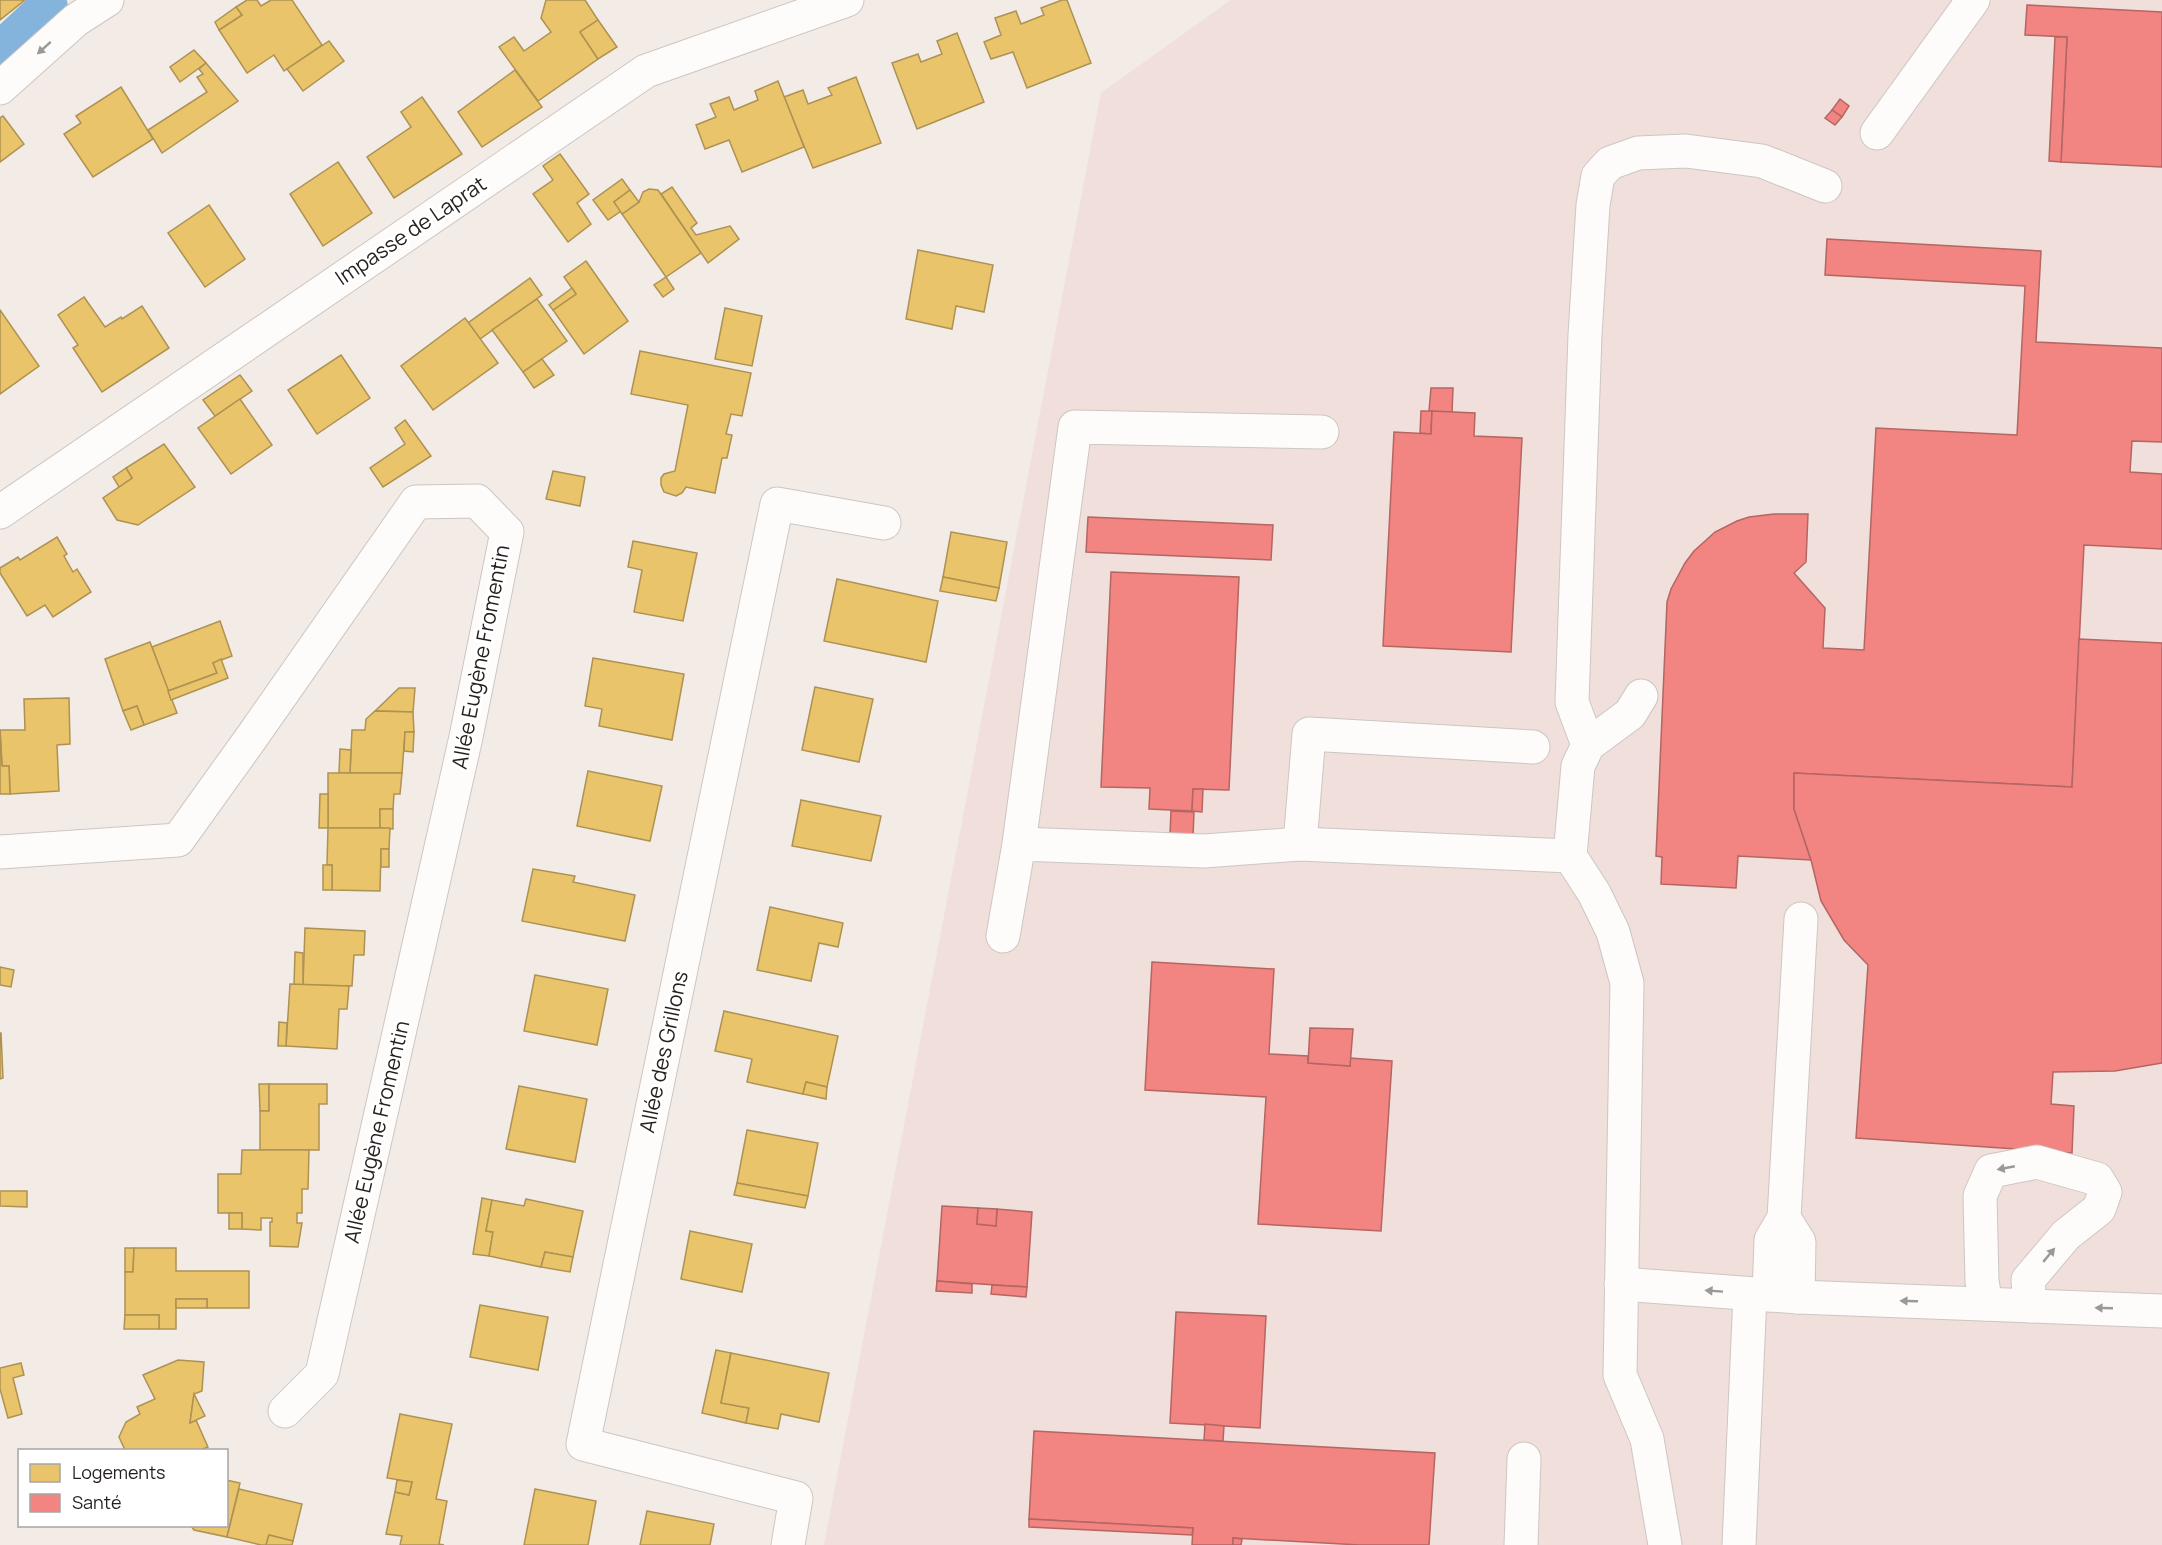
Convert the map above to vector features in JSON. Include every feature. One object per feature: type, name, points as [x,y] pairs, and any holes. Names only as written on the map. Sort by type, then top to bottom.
[{"type":"street","points":[[0,88],[74,10],[107,0]]},
{"type":"street","name":"Impasse de Laprat","points":[[0,512],[646,70],[847,0]]},
{"type":"street","points":[[1877,133],[1973,0]]},
{"type":"street","points":[[1588,745],[1572,702],[1585,335],[1593,205],[1598,176],[1610,163],[1638,153],[1686,151],[1762,161],[1825,186]]},
{"type":"street","points":[[1003,936],[1019,844],[1075,427],[1322,432]]},
{"type":"street","name":"Allée Eugène Fromentin","points":[[0,852],[177,840],[416,502],[477,501],[507,532],[466,737],[322,1374],[285,1411]]},
{"type":"street","name":"Allée des Grillons","points":[[788,1545],[796,1498],[584,1444],[777,504],[884,523]]},
{"type":"street","points":[[1641,696],[1630,714],[1588,745],[1578,766],[1570,856],[1594,893],[1613,932],[1627,983],[1620,1375],[1647,1439],[1665,1545]]},
{"type":"street","points":[[1300,844],[1309,734],[1533,747]]},
{"type":"street","points":[[1019,844],[1204,851],[1300,844],[1570,856]]},
{"type":"street","points":[[1739,1545],[1772,1296],[1798,1242],[1784,1218],[1801,919]]},
{"type":"street","points":[[1986,1304],[1982,1281],[1980,1196],[1991,1172],[2037,1162],[2097,1179],[2105,1192],[2099,1209],[2066,1235],[2028,1280],[2030,1306]]},
{"type":"street","points":[[1621,1284],[1772,1296],[2162,1311]]},
{"type":"street","points":[[1521,1545],[1524,1459]]},
{"type":"shaded area","points":[[1231,0],[2162,0],[2162,1545],[824,1545],[1101,93]]},
{"type":"building: Logements","points":[[0,0],[25,0],[0,20]]},
{"type":"building: Logements","points":[[247,0],[257,0],[261,6],[271,0],[292,0],[322,45],[284,71],[274,55],[247,73],[219,30],[242,15],[236,7]]},
{"type":"building: Logements","points":[[546,0],[585,0],[598,20],[580,32],[598,59],[538,101],[499,47],[514,37],[524,51],[551,32],[541,18]]},
{"type":"building: Logements","points":[[1067,0],[1091,63],[1027,88],[1013,52],[991,59],[984,42],[1001,35],[995,18],[1016,11],[1021,24],[1044,15],[1041,8]]},
{"type":"building: Logements","points":[[236,7],[242,15],[219,30],[215,22]]},
{"type":"building: Logements","points":[[598,20],[617,47],[598,59],[580,32]]},
{"type":"building: Logements","points":[[957,33],[984,102],[917,129],[892,63],[918,54],[921,62],[942,54],[937,41]]},
{"type":"building: Logements","points":[[329,41],[344,61],[303,91],[287,69]]},
{"type":"building: Logements","points":[[194,50],[206,63],[180,82],[170,67]]},
{"type":"building: Logements","points":[[206,63],[238,101],[162,153],[148,130],[207,92],[197,77],[203,74],[199,69]]},
{"type":"building: Logements","points":[[515,70],[542,107],[482,147],[458,112]]},
{"type":"building: Logements","points":[[856,77],[881,143],[813,168],[784,97],[803,90],[808,104],[832,95],[828,88]]},
{"type":"building: Logements","points":[[778,81],[804,147],[742,172],[729,140],[705,149],[696,125],[716,117],[710,104],[729,97],[734,110],[758,100],[755,91]]},
{"type":"building: Logements","points":[[121,87],[153,139],[93,177],[64,134],[81,123],[76,116]]},
{"type":"building: Logements","points":[[422,97],[462,154],[394,198],[367,157],[411,127],[401,112]]},
{"type":"building: Logements","points":[[3,116],[24,144],[0,162],[0,118]]},
{"type":"building: Logements","points":[[560,154],[589,194],[577,203],[591,224],[568,242],[533,194],[553,180],[543,166]]},
{"type":"building: Logements","points":[[338,162],[372,213],[323,246],[290,194]]},
{"type":"building: Logements","points":[[622,179],[630,190],[614,202],[621,211],[608,220],[593,200]]},
{"type":"building: Logements","points":[[672,187],[697,223],[691,228],[696,235],[730,226],[739,239],[708,263],[661,194]]},
{"type":"building: Logements","points":[[649,189],[658,190],[701,253],[666,277],[622,214],[639,202],[643,192]]},
{"type":"building: Logements","points":[[630,190],[639,202],[622,214],[614,202]]},
{"type":"building: Logements","points":[[209,205],[245,259],[205,287],[168,233]]},
{"type":"building: Logements","points":[[918,250],[993,265],[984,312],[956,306],[952,329],[906,319]]},
{"type":"building: Logements","points":[[586,261],[628,321],[584,354],[553,310],[576,294],[564,277]]},
{"type":"building: Logements","points":[[666,277],[674,289],[663,297],[654,285]]},
{"type":"building: Logements","points":[[530,278],[542,295],[480,339],[468,323]]},
{"type":"building: Logements","points":[[572,288],[576,294],[553,310],[549,305]]},
{"type":"building: Logements","points":[[84,297],[105,327],[142,306],[169,348],[102,392],[73,348],[78,345],[58,315]]},
{"type":"building: Logements","points":[[537,299],[567,341],[523,372],[492,330]]},
{"type":"building: Logements","points":[[725,308],[762,316],[752,366],[715,359]]},
{"type":"building: Logements","points":[[0,310],[39,366],[0,394]]},
{"type":"building: Logements","points":[[465,318],[498,363],[433,410],[401,366]]},
{"type":"building: Logements","points":[[640,351],[751,373],[742,416],[731,414],[726,434],[732,435],[727,458],[722,458],[715,493],[686,487],[676,496],[664,492],[661,478],[664,474],[675,471],[688,405],[631,394]]},
{"type":"building: Logements","points":[[341,355],[370,398],[317,434],[288,390]]},
{"type":"building: Logements","points":[[542,359],[554,375],[534,388],[523,372]]},
{"type":"building: Logements","points":[[240,375],[252,391],[215,416],[203,400]]},
{"type":"building: Logements","points":[[240,399],[272,445],[231,474],[198,428]]},
{"type":"building: Logements","points":[[405,420],[431,456],[383,487],[370,468],[405,444],[395,428]]},
{"type":"building: Logements","points":[[164,444],[195,487],[138,525],[117,520],[103,498],[132,478],[126,468]]},
{"type":"building: Logements","points":[[126,468],[132,478],[119,487],[113,477]]},
{"type":"building: Logements","points":[[553,471],[585,477],[580,506],[546,499]]},
{"type":"building: Logements","points":[[951,532],[1007,542],[999,588],[943,577]]},
{"type":"building: Logements","points":[[57,537],[67,554],[64,556],[73,572],[77,569],[91,592],[53,617],[45,605],[27,616],[0,573],[0,568],[18,557],[20,560]]},
{"type":"building: Logements","points":[[633,541],[697,553],[683,621],[634,612],[642,570],[628,567]]},
{"type":"building: Logements","points":[[943,577],[999,588],[996,601],[940,591]]},
{"type":"building: Logements","points":[[837,579],[938,601],[926,662],[824,641]]},
{"type":"building: Logements","points":[[220,621],[232,656],[213,663],[217,673],[168,691],[152,647]]},
{"type":"building: Logements","points":[[150,642],[177,713],[144,725],[137,706],[123,711],[105,659]]},
{"type":"building: Logements","points":[[593,658],[684,674],[672,740],[599,726],[602,709],[585,706]]},
{"type":"building: Logements","points":[[221,659],[228,678],[171,700],[168,691],[217,673],[213,663]]},
{"type":"building: Logements","points":[[815,687],[873,699],[859,762],[802,750]]},
{"type":"building: Logements","points":[[399,688],[415,688],[413,712],[375,711]]},
{"type":"building: Logements","points":[[69,698],[70,744],[57,745],[59,791],[10,794],[9,766],[2,766],[0,730],[25,730],[24,699]]},
{"type":"building: Logements","points":[[137,706],[144,725],[131,730],[123,711]]},
{"type":"building: Logements","points":[[375,711],[413,712],[414,732],[405,732],[402,773],[350,773],[352,730],[365,730],[366,719]]},
{"type":"building: Logements","points":[[0,730],[2,766],[9,766],[10,794],[0,794]]},
{"type":"building: Logements","points":[[405,732],[414,732],[413,752],[404,751]]},
{"type":"building: Logements","points":[[340,749],[351,750],[350,773],[339,773]]},
{"type":"building: Logements","points":[[588,771],[662,786],[650,841],[577,826]]},
{"type":"building: Logements","points":[[328,773],[402,773],[400,794],[394,794],[393,809],[380,809],[380,828],[328,828]]},
{"type":"building: Logements","points":[[320,794],[328,794],[328,828],[319,828]]},
{"type":"building: Logements","points":[[801,800],[881,816],[871,861],[792,846]]},
{"type":"building: Logements","points":[[380,809],[393,809],[393,829],[380,828]]},
{"type":"building: Logements","points":[[328,828],[390,828],[389,849],[381,849],[380,891],[332,890],[332,865],[327,865]]},
{"type":"building: Logements","points":[[381,849],[389,849],[389,867],[381,867]]},
{"type":"building: Logements","points":[[323,865],[332,865],[332,890],[323,890]]},
{"type":"building: Logements","points":[[533,869],[575,876],[573,882],[635,895],[625,941],[522,921]]},
{"type":"building: Logements","points":[[770,907],[843,923],[838,947],[819,943],[811,981],[757,970]]},
{"type":"building: Logements","points":[[305,928],[365,931],[364,955],[354,955],[352,986],[303,985]]},
{"type":"building: Logements","points":[[295,952],[303,953],[303,985],[294,985]]},
{"type":"building: Logements","points":[[0,967],[14,970],[11,987],[0,985]]},
{"type":"building: Logements","points":[[535,975],[608,989],[597,1045],[524,1031]]},
{"type":"building: Logements","points":[[290,984],[349,986],[347,1009],[339,1009],[337,1049],[286,1046]]},
{"type":"building: Logements","points":[[724,1011],[838,1036],[827,1087],[806,1082],[803,1094],[747,1082],[752,1059],[715,1051]]},
{"type":"building: Logements","points":[[279,1022],[287,1023],[286,1046],[278,1046]]},
{"type":"building: Logements","points":[[0,1033],[3,1078],[0,1079]]},
{"type":"building: Logements","points":[[806,1082],[827,1087],[826,1099],[803,1094]]},
{"type":"building: Logements","points":[[259,1084],[269,1084],[269,1111],[260,1111]]},
{"type":"building: Logements","points":[[269,1084],[327,1084],[327,1104],[319,1104],[319,1150],[260,1150],[260,1111],[269,1111]]},
{"type":"building: Logements","points":[[519,1086],[587,1099],[575,1162],[506,1149]]},
{"type":"building: Logements","points":[[747,1130],[818,1143],[808,1196],[737,1183]]},
{"type":"building: Logements","points":[[242,1150],[309,1150],[308,1189],[302,1189],[302,1213],[297,1213],[297,1223],[302,1223],[298,1247],[270,1246],[272,1218],[261,1218],[261,1230],[242,1229],[242,1213],[218,1213],[218,1174],[241,1174]]},
{"type":"building: Logements","points":[[737,1183],[808,1196],[805,1208],[734,1195]]},
{"type":"building: Logements","points":[[0,1191],[27,1191],[27,1207],[0,1206]]},
{"type":"building: Logements","points":[[482,1198],[492,1200],[486,1231],[493,1232],[489,1256],[473,1254]]},
{"type":"building: Logements","points":[[526,1199],[583,1211],[573,1257],[545,1252],[541,1267],[489,1256],[493,1232],[486,1231],[492,1200],[524,1206]]},
{"type":"building: Logements","points":[[229,1213],[242,1213],[242,1229],[229,1229]]},
{"type":"building: Logements","points":[[690,1231],[752,1244],[742,1292],[681,1279]]},
{"type":"building: Logements","points":[[125,1248],[134,1248],[133,1272],[125,1272]]},
{"type":"building: Logements","points":[[134,1248],[176,1248],[176,1271],[249,1271],[249,1308],[207,1308],[207,1299],[176,1299],[176,1329],[159,1329],[159,1315],[125,1315],[125,1272],[133,1272]]},
{"type":"building: Logements","points":[[545,1252],[573,1257],[570,1272],[541,1267]]},
{"type":"building: Logements","points":[[176,1299],[207,1299],[207,1308],[176,1308]]},
{"type":"building: Logements","points":[[480,1305],[548,1317],[538,1370],[470,1357]]},
{"type":"building: Logements","points":[[125,1315],[159,1315],[159,1329],[124,1329]]},
{"type":"building: Logements","points":[[716,1350],[731,1353],[721,1403],[749,1408],[746,1423],[702,1413]]},
{"type":"building: Logements","points":[[731,1353],[829,1373],[819,1422],[781,1414],[778,1429],[746,1423],[749,1408],[721,1403]]},
{"type":"building: Logements","points":[[178,1360],[204,1362],[202,1391],[194,1394],[190,1423],[196,1420],[208,1447],[203,1449],[125,1449],[119,1437],[126,1422],[140,1414],[137,1407],[155,1399],[143,1375]]},
{"type":"building: Logements","points":[[21,1363],[24,1375],[13,1378],[22,1414],[8,1418],[0,1389],[0,1368]]},
{"type":"building: Logements","points":[[194,1394],[205,1416],[190,1423]]},
{"type":"building: Logements","points":[[400,1414],[452,1424],[436,1499],[447,1501],[439,1544],[444,1545],[400,1545],[402,1536],[386,1534],[395,1492],[409,1495],[412,1482],[387,1478]]},
{"type":"building: Logements","points":[[228,1480],[240,1483],[227,1537],[194,1530],[192,1527],[228,1527]]},
{"type":"building: Logements","points":[[397,1480],[412,1482],[409,1495],[395,1492]]},
{"type":"building: Logements","points":[[239,1489],[302,1504],[293,1541],[269,1535],[266,1545],[261,1545],[227,1537]]},
{"type":"building: Logements","points":[[535,1489],[596,1501],[588,1545],[524,1545]]},
{"type":"building: Logements","points":[[647,1511],[714,1524],[710,1545],[640,1545]]},
{"type":"building: Logements","points":[[269,1535],[293,1541],[292,1545],[266,1545]]},
{"type":"building: Santé","points":[[2027,5],[2162,12],[2162,167],[2061,162],[2067,37],[2025,35]]},
{"type":"building: Santé","points":[[2055,37],[2067,37],[2061,162],[2049,161]]},
{"type":"building: Santé","points":[[1840,99],[1849,106],[1842,117],[1832,110]]},
{"type":"building: Santé","points":[[1832,110],[1842,117],[1835,125],[1825,118]]},
{"type":"building: Santé","points":[[1827,239],[2041,251],[2036,342],[2162,348],[2162,442],[2132,441],[2130,472],[2162,474],[2162,549],[2084,545],[2072,787],[1794,773],[1794,809],[1811,860],[1738,856],[1736,888],[1661,884],[1662,857],[1656,856],[1667,602],[1671,589],[1694,551],[1715,532],[1749,517],[1808,514],[1806,562],[1794,573],[1825,608],[1823,648],[1864,650],[1876,428],[2017,435],[2025,286],[1825,275]]},
{"type":"building: Santé","points":[[1431,388],[1453,388],[1452,413],[1429,411]]},
{"type":"building: Santé","points":[[1421,411],[1432,411],[1431,434],[1420,433]]},
{"type":"building: Santé","points":[[1432,411],[1475,413],[1474,436],[1522,438],[1511,652],[1383,646],[1394,432],[1431,434]]},
{"type":"building: Santé","points":[[1088,517],[1273,525],[1271,560],[1086,552]]},
{"type":"building: Santé","points":[[1111,572],[1239,577],[1229,790],[1193,789],[1192,811],[1149,809],[1150,788],[1101,787]]},
{"type":"building: Santé","points":[[2079,639],[2162,643],[2162,1063],[2115,1071],[2053,1072],[2051,1104],[2074,1106],[2072,1153],[1856,1138],[1868,965],[1844,940],[1821,901],[1811,860],[1794,809],[1794,773],[2072,787]]},
{"type":"building: Santé","points":[[1193,789],[1203,789],[1202,812],[1192,811]]},
{"type":"building: Santé","points":[[1171,811],[1194,812],[1193,837],[1170,835]]},
{"type":"building: Santé","points":[[1152,962],[1274,969],[1269,1054],[1308,1056],[1308,1063],[1350,1066],[1350,1058],[1392,1061],[1381,1231],[1258,1224],[1266,1097],[1145,1090]]},
{"type":"building: Santé","points":[[1310,1028],[1353,1029],[1350,1066],[1308,1063]]},
{"type":"building: Santé","points":[[942,1206],[978,1208],[977,1224],[996,1226],[997,1209],[1032,1212],[1027,1287],[937,1281]]},
{"type":"building: Santé","points":[[978,1208],[997,1209],[996,1226],[977,1224]]},
{"type":"building: Santé","points":[[937,1281],[972,1284],[972,1293],[936,1291]]},
{"type":"building: Santé","points":[[992,1285],[1027,1287],[1026,1297],[991,1294]]},
{"type":"building: Santé","points":[[1176,1312],[1266,1316],[1260,1428],[1170,1423]]},
{"type":"building: Santé","points":[[1205,1424],[1224,1426],[1223,1441],[1204,1440]]},
{"type":"building: Santé","points":[[1034,1431],[1435,1453],[1429,1545],[1360,1545],[1233,1538],[1233,1545],[1192,1545],[1193,1528],[1029,1519]]},
{"type":"building: Santé","points":[[1029,1519],[1193,1528],[1192,1535],[1029,1527]]},
{"type":"building: Santé","points":[[1233,1538],[1242,1539],[1241,1545],[1233,1545]]},
{"type":"waterway","points":[[0,52],[48,7]]}]
